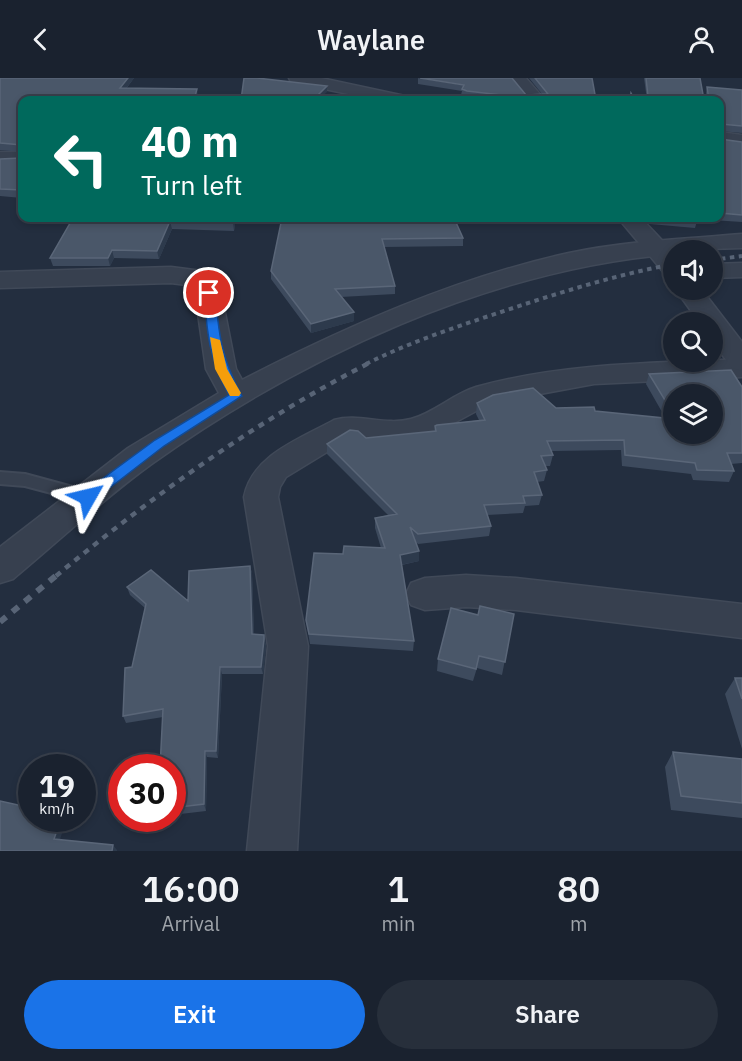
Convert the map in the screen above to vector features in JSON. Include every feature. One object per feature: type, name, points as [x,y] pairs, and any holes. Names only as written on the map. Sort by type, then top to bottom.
[{"type":"street","points":[[297,78],[380,96]]},
{"type":"street","points":[[517,78],[533,96]]},
{"type":"street","points":[[724,139],[742,141]]},
{"type":"street","points":[[0,158],[18,158]]},
{"type":"street","points":[[633,222],[663,257]]},
{"type":"street","points":[[723,245],[742,241]]},
{"type":"street","points":[[0,568],[159,443],[236,396],[325,351],[428,306],[545,266],[595,256],[663,259]]},
{"type":"street","points":[[723,271],[742,270]]},
{"type":"street","points":[[0,280],[171,275],[193,276],[206,282],[221,369],[236,396]]},
{"type":"street","points":[[696,300],[742,362]]},
{"type":"street","points":[[272,851],[288,646],[261,497],[263,486],[274,469],[336,430],[355,427],[402,432],[417,429],[483,395],[594,375],[742,368]]},
{"type":"street","points":[[425,594],[466,591],[516,594],[742,621]]},
{"type":"lane","points":[[0,478],[25,480],[88,497]]},
{"type":"building","points":[[0,78],[128,78],[120,88],[197,89],[195,96],[18,96],[18,145],[0,143]]},
{"type":"building","points":[[244,78],[327,86],[317,96],[242,96]]},
{"type":"building","points":[[420,78],[512,78],[526,95],[548,94],[535,78],[592,78],[595,96],[510,96],[467,91],[462,89],[464,85]]},
{"type":"building","points":[[646,78],[700,78],[703,96],[648,96]]},
{"type":"building","points":[[707,87],[742,90],[742,126],[724,124],[724,96],[708,96]]},
{"type":"building","points":[[724,140],[742,142],[742,215],[724,213]]},
{"type":"building","points":[[18,158],[18,190],[0,189],[0,159]]},
{"type":"building","points":[[71,222],[170,222],[157,251],[112,250],[108,258],[50,258]]},
{"type":"building","points":[[281,222],[456,222],[463,238],[382,239],[395,286],[335,289],[354,312],[311,324],[271,271]]},
{"type":"building","points":[[731,370],[742,387],[742,453],[727,453],[734,471],[697,470],[695,463],[625,455],[624,440],[547,441],[553,455],[541,456],[547,470],[534,472],[542,495],[523,496],[525,503],[484,505],[491,526],[418,534],[410,527],[419,551],[400,555],[414,641],[309,634],[306,620],[314,553],[343,554],[344,546],[385,548],[375,518],[397,514],[327,444],[350,430],[358,431],[366,438],[436,431],[435,426],[437,425],[485,420],[477,403],[493,395],[533,388],[556,408],[594,407],[595,411],[663,418],[663,444],[723,444],[723,384],[663,384],[663,397],[649,374]]},
{"type":"building","points":[[250,566],[252,634],[264,635],[261,667],[220,667],[216,751],[205,751],[204,804],[186,806],[186,754],[161,754],[163,709],[123,716],[125,668],[132,667],[146,604],[127,587],[151,570],[188,601],[189,571]]},
{"type":"building","points":[[480,606],[514,614],[505,662],[479,656],[476,669],[438,659],[451,608],[478,615]]},
{"type":"building","points":[[735,678],[742,678],[742,699]]},
{"type":"building","points":[[673,752],[742,759],[742,803],[681,796]]},
{"type":"building","points":[[0,801],[18,805],[18,832],[56,832],[54,839],[113,845],[112,851],[0,851]]},
{"type":"railway","points":[[723,259],[742,256]]},
{"type":"railway","points":[[366,364],[421,340],[516,307],[594,283],[663,266]]},
{"type":"railway","points":[[56,576],[168,488],[207,461],[286,409],[369,363]]},
{"type":"railway","points":[[0,622],[58,574]]},
{"type":"slow traffic","points":[[214,340],[221,369],[234,393]]},
{"type":"route","points":[[88,497],[159,443],[236,396],[221,369],[213,332],[209,293]]}]
